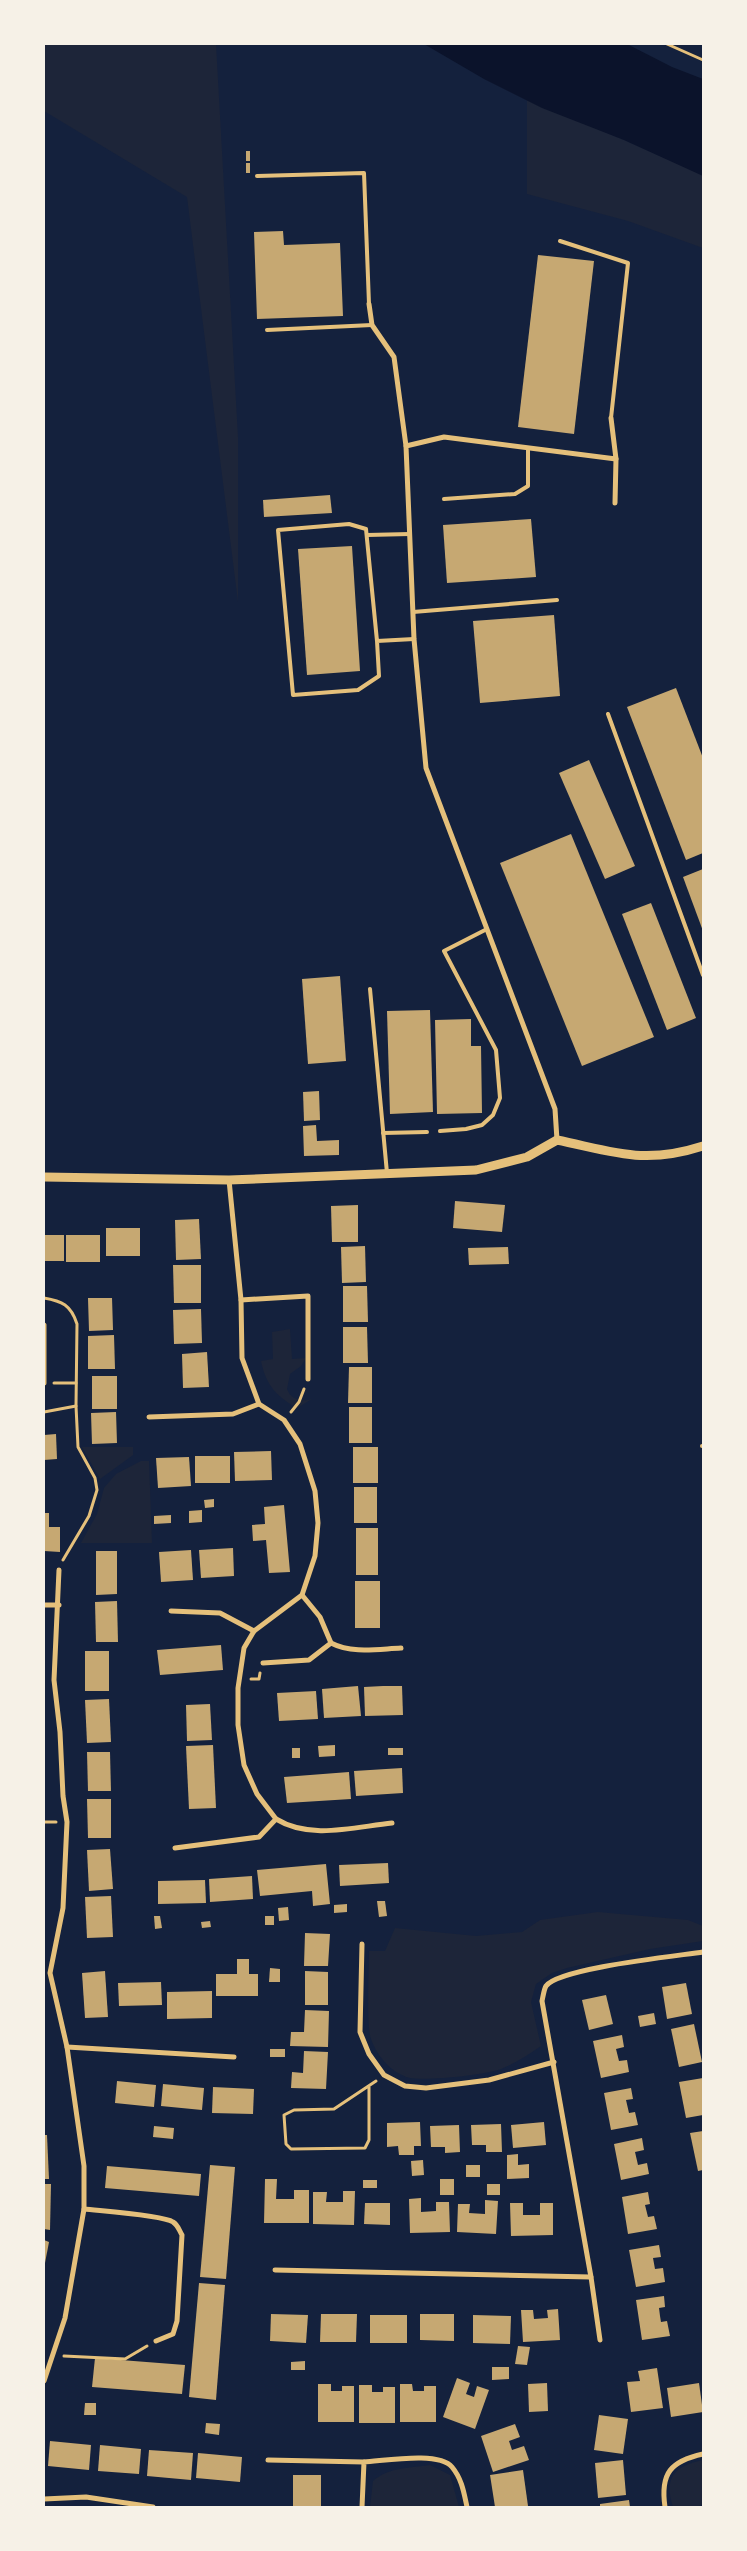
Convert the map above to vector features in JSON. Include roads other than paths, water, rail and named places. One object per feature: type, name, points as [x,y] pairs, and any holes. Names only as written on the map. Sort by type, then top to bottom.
[{"type":"street","points":[[369,304],[372,325],[394,357],[406,446],[414,639],[420,725],[426,768],[555,1109],[557,1140]]},
{"type":"street","points":[[611,418],[616,459],[615,503]]},
{"type":"street","points":[[406,446],[444,437],[616,459]]},
{"type":"street","points":[[44,1177],[229,1180],[486,1168],[527,1157],[557,1140],[634,1156],[656,1156],[703,1146]]},
{"type":"street","points":[[229,1180],[241,1300],[242,1358],[259,1404],[284,1420],[300,1444],[315,1491],[318,1523],[315,1556],[302,1595],[254,1631],[244,1648],[239,1678],[238,1725],[244,1765],[257,1794],[276,1819],[290,1827],[318,1831],[392,1823]]},
{"type":"street","points":[[241,1300],[308,1296],[308,1379]]},
{"type":"street","points":[[44,1325],[44,1383]]},
{"type":"street","points":[[149,1417],[233,1414],[259,1404]]},
{"type":"street","points":[[44,2381],[65,2318],[84,2209],[84,2166],[67,2046],[50,1973],[63,1908],[67,1822],[54,1680],[59,1605],[59,1570]]},
{"type":"street","points":[[302,1595],[320,1617],[331,1643],[342,1649],[401,1648]]},
{"type":"street","points":[[44,1605],[59,1605]]},
{"type":"street","points":[[172,1612],[220,1614],[254,1631]]},
{"type":"street","points":[[263,1663],[309,1660],[331,1643]]},
{"type":"street","points":[[175,1848],[259,1837],[276,1819]]},
{"type":"street","points":[[362,1944],[360,2032],[368,2054],[384,2075],[405,2086],[426,2088],[489,2080],[554,2062]]},
{"type":"street","points":[[600,2340],[591,2277],[542,2001],[546,1986],[557,1978],[603,1967],[703,1952]]},
{"type":"street","points":[[44,1974],[50,1973]]},
{"type":"street","points":[[67,2046],[234,2057]]},
{"type":"street","points":[[84,2209],[164,2219],[178,2225],[182,2235],[177,2321],[173,2334],[156,2341]]},
{"type":"street","points":[[276,2270],[591,2277]]},
{"type":"street","points":[[666,2507],[663,2487],[670,2470],[681,2459],[703,2454]]},
{"type":"street","points":[[268,2460],[364,2462],[436,2458],[451,2466],[462,2484],[467,2507]]},
{"type":"street","points":[[362,2507],[364,2462]]},
{"type":"street","points":[[44,2499],[86,2497],[153,2507]]},
{"type":"lane","points":[[257,176],[364,173],[369,304]]},
{"type":"lane","points":[[560,241],[628,263],[611,418]]},
{"type":"lane","points":[[267,330],[372,325]]},
{"type":"lane","points":[[444,499],[515,494],[528,486],[528,448]]},
{"type":"lane","points":[[349,524],[366,528],[377,641],[379,676],[358,690],[293,695],[278,530],[349,524]]},
{"type":"lane","points":[[367,535],[410,534]]},
{"type":"lane","points":[[413,612],[557,600]]},
{"type":"lane","points":[[377,641],[414,639]]},
{"type":"lane","points":[[608,714],[703,975]]},
{"type":"lane","points":[[440,1131],[466,1129],[482,1125],[493,1115],[500,1098],[496,1050],[444,951],[487,929]]},
{"type":"lane","points":[[370,989],[387,1173]]},
{"type":"lane","points":[[383,1133],[427,1132]]}]
